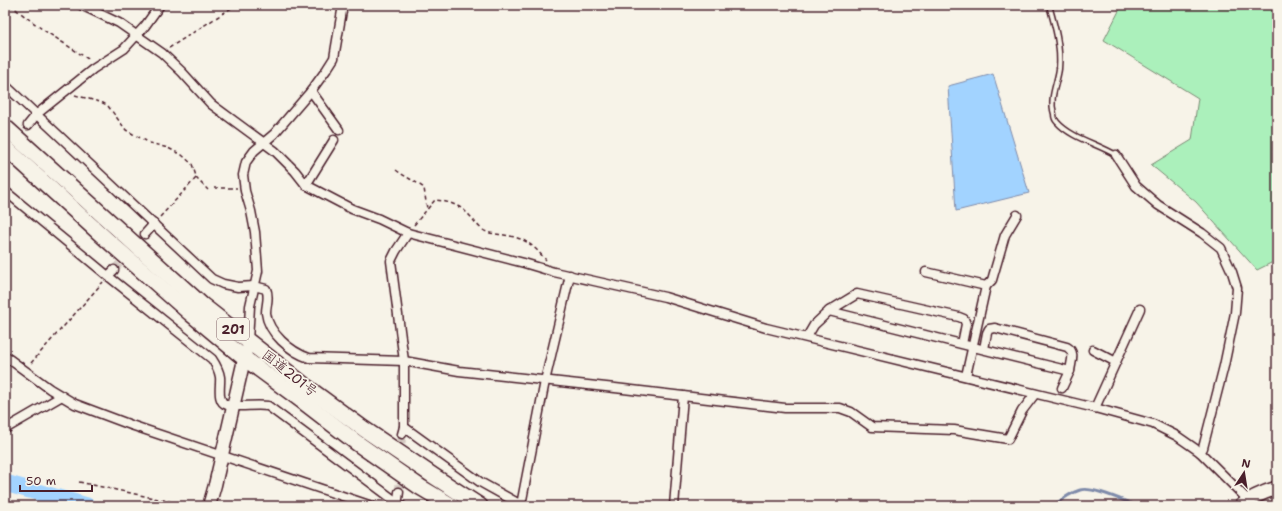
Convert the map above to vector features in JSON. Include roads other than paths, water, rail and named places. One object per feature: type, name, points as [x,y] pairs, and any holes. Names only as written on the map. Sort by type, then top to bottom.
[{"type":"highway","name":"国道201号","points":[[5,127],[202,305],[308,388],[364,429],[434,477],[480,506]]},
{"type":"highway","name":"国道201号","points":[[5,147],[111,244],[244,358],[357,443],[420,487],[452,506]]},
{"type":"main road","points":[[1244,503],[1267,490],[1277,488]]},
{"type":"street","points":[[81,5],[119,23],[162,53],[182,72],[211,104],[275,151],[295,171],[306,185],[352,209],[379,219],[408,233],[554,272],[665,297],[766,328],[966,376],[1153,424],[1177,436],[1200,452],[1244,503]]},
{"type":"street","points":[[28,125],[37,114],[95,68],[124,49],[146,26],[160,5]]},
{"type":"street","points":[[209,506],[248,341],[250,306],[258,271],[255,232],[243,176],[246,162],[254,151],[274,134],[311,91],[334,58],[342,5]]},
{"type":"street","points":[[5,84],[212,279],[222,284],[238,287],[254,286],[266,289],[268,293],[266,313],[269,325],[275,335],[301,355],[309,358],[404,361],[459,371],[785,408],[840,408],[851,412],[872,427],[954,430],[1008,439],[1022,412],[1035,394]]},
{"type":"street","points":[[311,91],[339,130]]},
{"type":"street","points":[[306,185],[334,140]]},
{"type":"street","points":[[1116,155],[1136,186],[1158,205],[1202,233],[1221,248],[1232,272],[1237,288],[1235,313],[1224,366],[1203,448],[1200,452]]},
{"type":"street","points":[[5,191],[212,359],[218,368],[220,377],[220,397],[225,405],[268,406],[399,505]]},
{"type":"street","points":[[966,376],[986,286],[992,280],[1005,235],[1017,216]]},
{"type":"street","points":[[145,234],[154,224]]},
{"type":"street","points":[[408,233],[391,261],[404,361],[403,430],[480,482],[522,506],[545,381],[570,275]]},
{"type":"street","points":[[108,276],[114,270]]},
{"type":"street","points":[[926,272],[986,286]]},
{"type":"street","points":[[807,337],[814,325],[829,311],[857,294],[964,319],[966,324],[962,344]]},
{"type":"street","points":[[1095,408],[1140,309]]},
{"type":"street","points":[[829,311],[1070,371]]},
{"type":"street","points":[[984,349],[986,333],[989,329],[995,328],[1067,347],[1073,353],[1070,371],[1062,388]]},
{"type":"street","points":[[1093,350],[1116,362]]},
{"type":"street","points":[[5,356],[50,390],[76,404],[131,425],[372,506]]},
{"type":"street","points":[[5,429],[62,396]]},
{"type":"street","points":[[674,506],[683,396]]},
{"type":"street","points":[[398,492],[399,505]]},
{"type":"lane","points":[[1049,5],[1058,41],[1059,69],[1052,96],[1052,108],[1056,121],[1077,136],[1107,149],[1116,155]]},
{"type":"water","points":[[993,74],[1029,193],[956,211],[948,86]]},
{"type":"waterway","points":[[5,483],[87,506]]},
{"type":"waterway","points":[[1053,506],[1073,493],[1085,489],[1100,492],[1138,506]]},
{"type":"tunnel","points":[[5,143],[28,125]]},
{"type":"tunnel","points":[[114,270],[145,234]]},
{"type":"tunnel","points":[[401,455],[402,434]]},
{"type":"tunnel","points":[[399,492],[400,471]]}]
